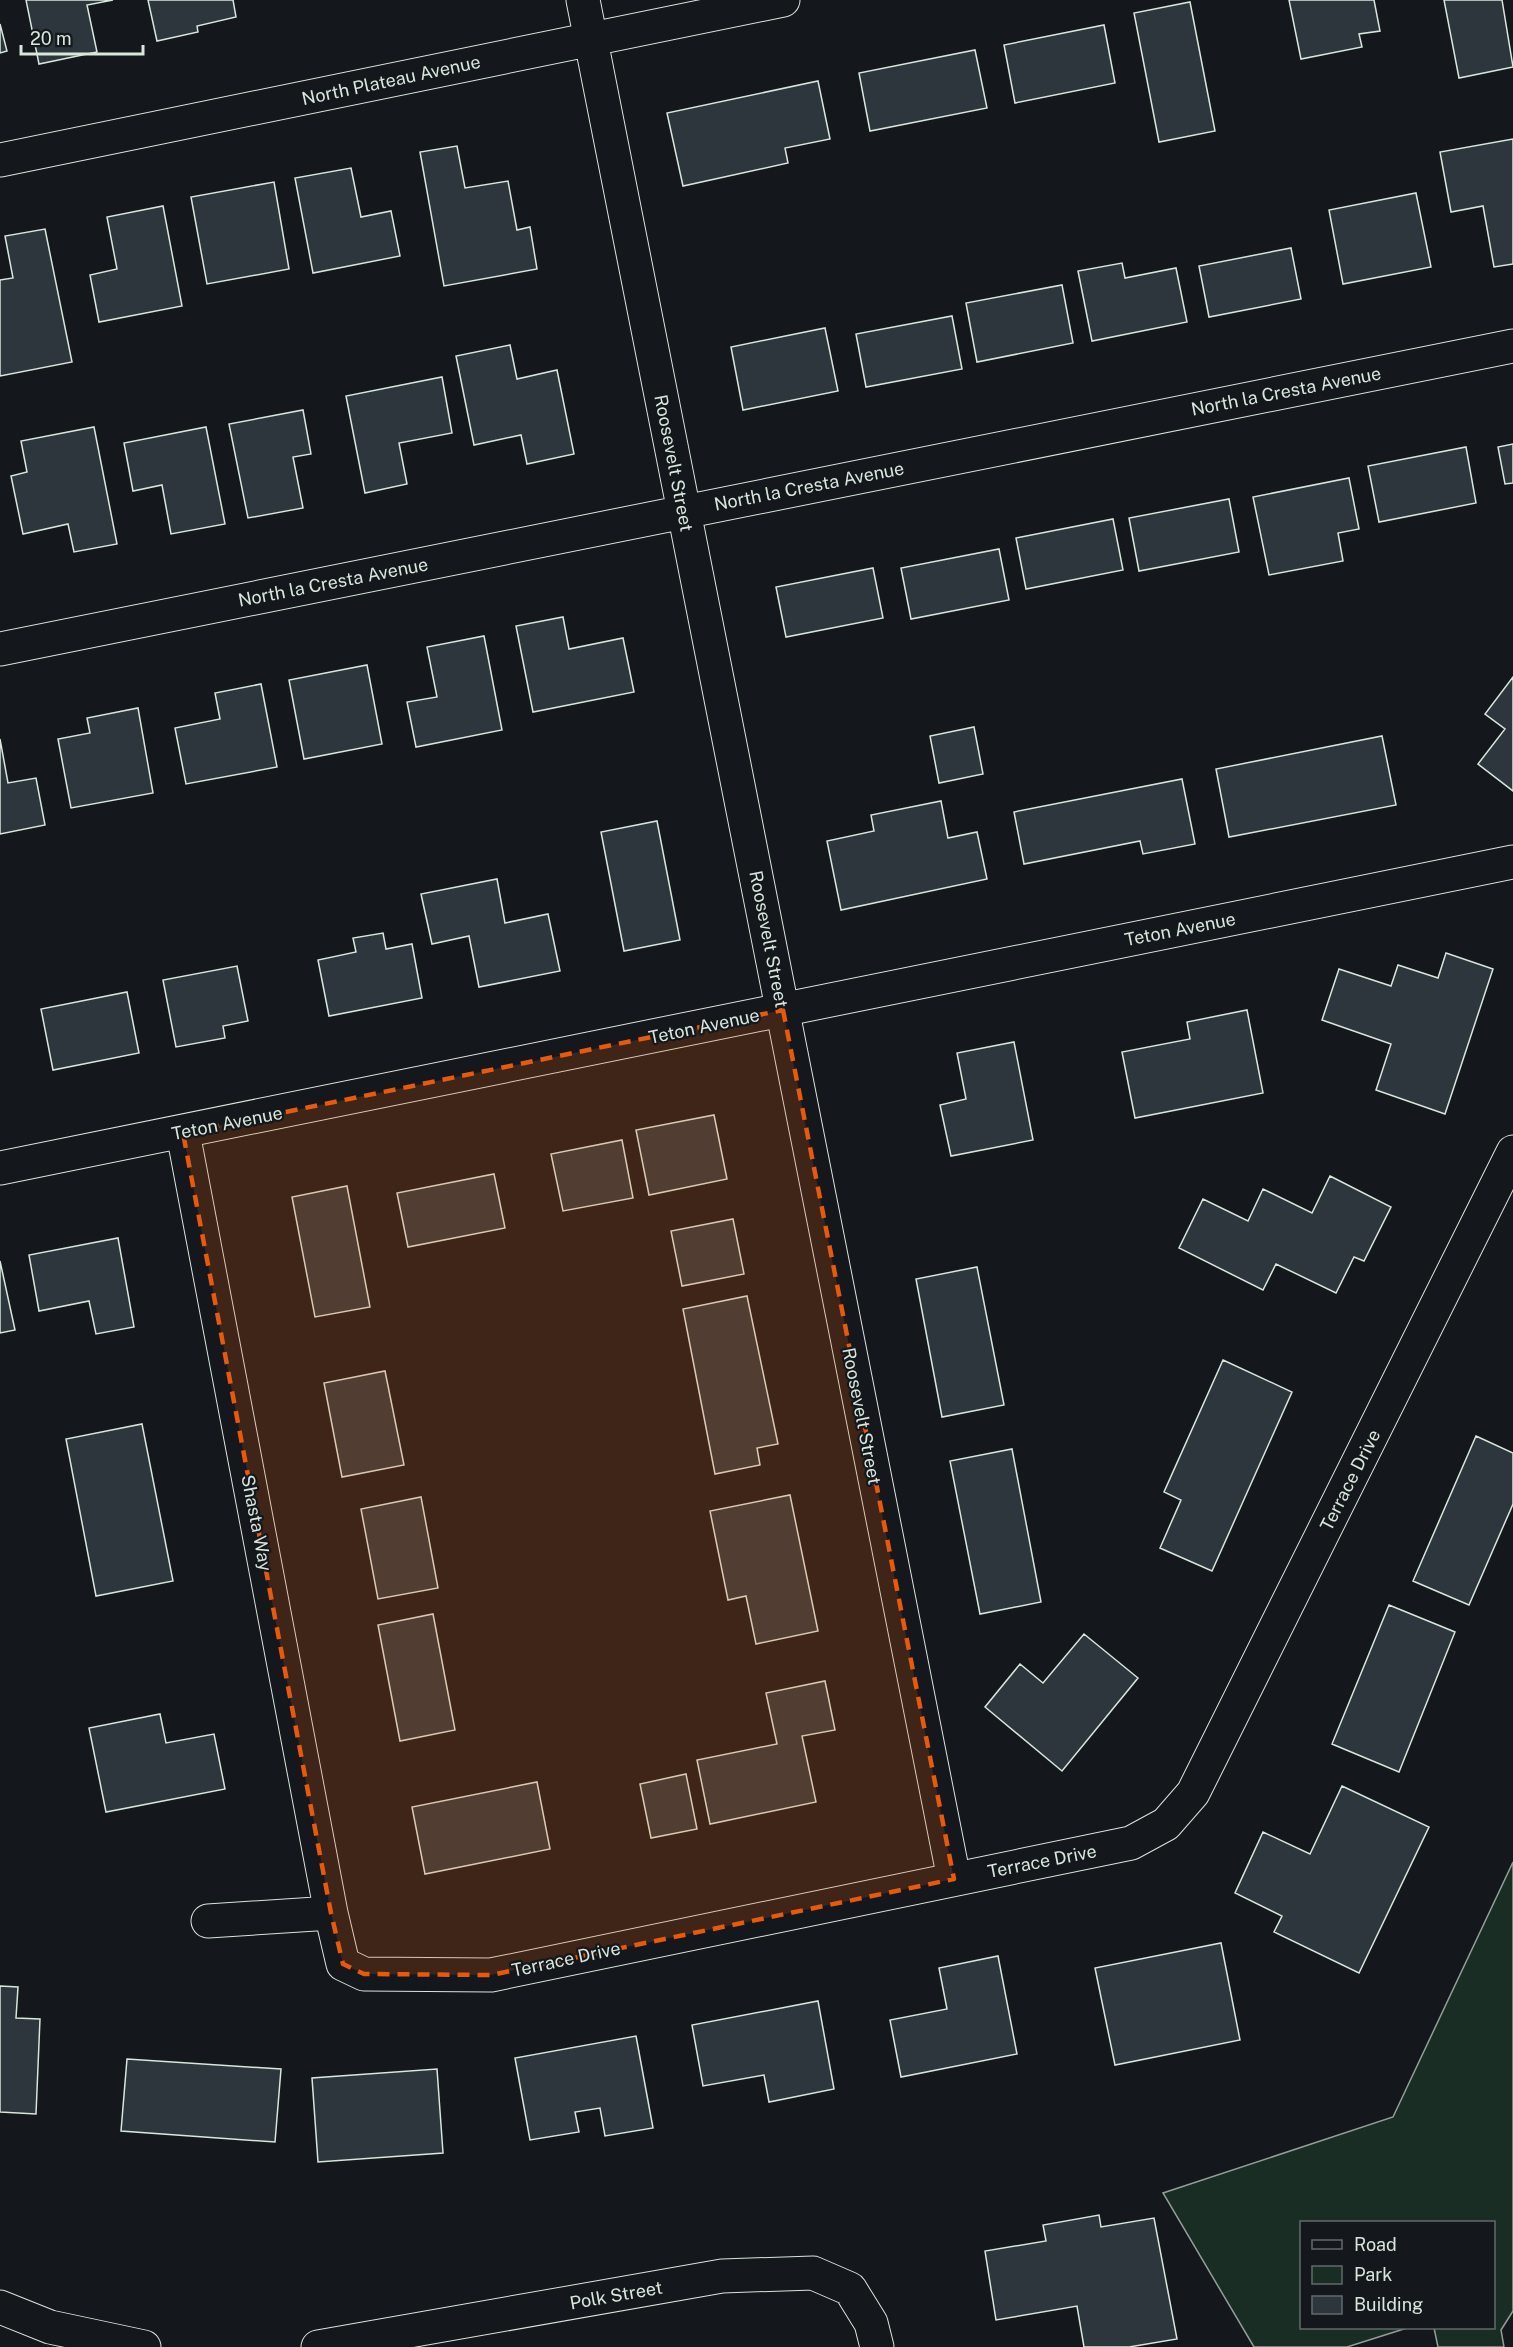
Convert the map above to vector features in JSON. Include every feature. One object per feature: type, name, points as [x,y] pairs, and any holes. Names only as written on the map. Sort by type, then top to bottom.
[{"type":"street","name":"Roosevelt Street","points":[[583,0],[954,1879]]},
{"type":"street","name":"North Plateau Avenue","points":[[0,160],[783,0]]},
{"type":"street","name":"North la Cresta Avenue","points":[[0,650],[1513,346]]},
{"type":"street","name":"Teton Avenue","points":[[0,1168],[1513,862]]},
{"type":"street","name":"Shasta Way","points":[[183,1132],[331,1913]]},
{"type":"street","name":"Terrace Drive","points":[[331,1913],[343,1964],[364,1974],[491,1975],[1131,1843],[1166,1824],[1193,1793],[1513,1152]]},
{"type":"street","points":[[208,1921],[331,1913]]},
{"type":"street","name":"Polk Street","points":[[318,2347],[722,2276],[813,2273],[850,2289],[872,2323],[877,2347]]},
{"type":"street","points":[[0,2307],[50,2327],[144,2347]]},
{"type":"highlighted area","points":[[783,1010],[954,1879],[491,1975],[364,1974],[343,1964],[331,1913],[183,1133]]},
{"type":"green space","points":[[1513,1862],[1513,2311],[1501,2330],[1504,2347],[1438,2347],[1434,2329],[1495,2329],[1495,2221],[1300,2221],[1300,2329],[1404,2329],[1347,2347],[1254,2347],[1163,2193],[1393,2117]]},
{"type":"building","points":[[26,0],[113,0],[87,5],[97,52],[39,64]]},
{"type":"building","points":[[148,0],[233,0],[236,17],[197,26],[198,32],[157,41]]},
{"type":"building","points":[[1289,0],[1374,0],[1380,31],[1359,34],[1362,47],[1301,59]]},
{"type":"building","points":[[1444,0],[1502,0],[1513,67],[1459,78]]},
{"type":"building","points":[[1190,2],[1215,131],[1159,142],[1134,13]]},
{"type":"building","points":[[0,24],[7,51],[0,53]]},
{"type":"building","points":[[1104,25],[1115,83],[1015,103],[1004,45]]},
{"type":"building","points":[[975,50],[987,108],[870,131],[859,73]]},
{"type":"building","points":[[818,81],[830,139],[785,148],[788,163],[683,186],[667,113]]},
{"type":"building","points":[[1513,139],[1513,264],[1494,267],[1483,206],[1451,212],[1440,152]]},
{"type":"building","points":[[457,146],[465,188],[508,181],[517,230],[530,227],[537,269],[444,286],[420,152]]},
{"type":"building","points":[[351,168],[361,217],[391,211],[400,256],[313,273],[295,178]]},
{"type":"building","points":[[274,182],[289,269],[207,284],[191,197]]},
{"type":"building","points":[[1416,193],[1431,267],[1343,284],[1329,210]]},
{"type":"building","points":[[163,206],[182,306],[99,322],[90,275],[117,269],[107,217]]},
{"type":"building","points":[[45,229],[72,362],[0,376],[0,280],[13,278],[5,236]]},
{"type":"building","points":[[1291,248],[1301,299],[1209,317],[1199,266]]},
{"type":"building","points":[[1122,263],[1125,278],[1176,268],[1187,322],[1092,341],[1078,271]]},
{"type":"building","points":[[1062,285],[1073,343],[977,362],[966,303]]},
{"type":"building","points":[[952,316],[962,369],[866,387],[856,334]]},
{"type":"building","points":[[825,328],[838,391],[743,410],[731,347]]},
{"type":"building","points":[[510,345],[517,379],[557,370],[574,454],[527,464],[521,435],[474,445],[456,356]]},
{"type":"building","points":[[442,377],[452,433],[399,443],[407,484],[365,493],[346,396]]},
{"type":"building","points":[[303,410],[311,454],[293,457],[303,508],[248,518],[229,424]]},
{"type":"building","points":[[94,427],[117,544],[74,552],[68,524],[23,534],[11,476],[27,472],[21,441]]},
{"type":"building","points":[[206,427],[225,524],[171,534],[162,485],[133,491],[124,443]]},
{"type":"building","points":[[1513,444],[1513,483],[1505,484],[1498,447]]},
{"type":"building","points":[[1466,447],[1476,503],[1379,522],[1368,466]]},
{"type":"building","points":[[1349,478],[1359,529],[1338,533],[1343,561],[1269,575],[1253,497]]},
{"type":"building","points":[[1229,499],[1239,552],[1139,571],[1129,518]]},
{"type":"building","points":[[1113,519],[1123,570],[1026,589],[1016,538]]},
{"type":"building","points":[[999,549],[1009,600],[911,619],[901,568]]},
{"type":"building","points":[[873,568],[883,618],[786,637],[776,587]]},
{"type":"building","points":[[563,617],[569,649],[623,638],[634,692],[533,712],[516,626]]},
{"type":"building","points":[[484,636],[502,730],[416,747],[407,702],[437,697],[427,647]]},
{"type":"building","points":[[367,665],[382,744],[304,759],[289,680]]},
{"type":"building","points":[[1513,677],[1513,791],[1478,764],[1505,729],[1485,714]]},
{"type":"building","points":[[261,684],[277,767],[186,784],[175,728],[220,719],[215,693]]},
{"type":"building","points":[[138,708],[153,793],[71,808],[58,739],[90,733],[87,718]]},
{"type":"building","points":[[974,727],[983,774],[939,783],[930,736]]},
{"type":"building","points":[[1382,736],[1396,805],[1229,837],[1216,769]]},
{"type":"building","points":[[0,739],[8,783],[36,778],[45,825],[0,834]]},
{"type":"building","points":[[1182,779],[1195,844],[1143,854],[1140,841],[1024,864],[1014,812]]},
{"type":"building","points":[[941,801],[948,838],[977,832],[987,879],[841,910],[827,841],[874,831],[871,815]]},
{"type":"building","points":[[657,821],[680,940],[624,951],[601,832]]},
{"type":"building","points":[[497,879],[505,923],[548,914],[560,971],[479,987],[469,936],[432,944],[421,894]]},
{"type":"building","points":[[383,933],[386,949],[412,944],[422,998],[329,1016],[318,960],[356,952],[353,938]]},
{"type":"building","points":[[1446,953],[1493,969],[1445,1114],[1376,1090],[1391,1044],[1322,1020],[1339,969],[1391,986],[1398,965],[1438,978]]},
{"type":"building","points":[[237,966],[248,1021],[223,1026],[225,1038],[176,1047],[163,980]]},
{"type":"building","points":[[127,992],[139,1053],[53,1070],[41,1009]]},
{"type":"building","points":[[1247,1010],[1263,1093],[1135,1118],[1122,1052],[1190,1039],[1187,1022]]},
{"type":"building","points":[[1014,1042],[1033,1140],[951,1156],[940,1105],[966,1099],[957,1053]]},
{"type":"building","points":[[714,1115],[727,1179],[649,1195],[636,1130]]},
{"type":"building","points":[[622,1140],[633,1198],[563,1211],[551,1154]]},
{"type":"building","points":[[494,1174],[505,1228],[408,1247],[397,1193]]},
{"type":"building","points":[[1330,1176],[1391,1207],[1364,1261],[1354,1257],[1336,1293],[1276,1264],[1263,1290],[1179,1248],[1203,1199],[1248,1221],[1263,1189],[1312,1213]]},
{"type":"building","points":[[347,1186],[370,1307],[315,1317],[292,1197]]},
{"type":"building","points":[[733,1219],[744,1274],[682,1286],[671,1231]]},
{"type":"building","points":[[118,1238],[134,1327],[96,1334],[89,1301],[39,1311],[29,1255]]},
{"type":"building","points":[[0,1261],[15,1330],[0,1333]]},
{"type":"building","points":[[977,1267],[1004,1405],[942,1417],[916,1279]]},
{"type":"building","points":[[747,1296],[778,1444],[757,1448],[760,1465],[715,1474],[683,1309]]},
{"type":"building","points":[[1223,1360],[1292,1392],[1212,1571],[1160,1548],[1181,1500],[1164,1492]]},
{"type":"building","points":[[385,1371],[404,1465],[342,1477],[324,1383]]},
{"type":"building","points":[[142,1424],[173,1581],[96,1596],[66,1439]]},
{"type":"building","points":[[1476,1436],[1513,1453],[1513,1504],[1469,1605],[1413,1581]]},
{"type":"building","points":[[1012,1449],[1041,1602],[980,1614],[950,1461]]},
{"type":"building","points":[[790,1495],[818,1631],[756,1644],[746,1596],[728,1600],[710,1511]]},
{"type":"building","points":[[421,1497],[438,1588],[378,1599],[361,1509]]},
{"type":"building","points":[[1389,1605],[1455,1632],[1399,1772],[1332,1744]]},
{"type":"building","points":[[433,1614],[455,1730],[400,1741],[378,1625]]},
{"type":"building","points":[[1084,1634],[1138,1678],[1062,1771],[985,1707],[1020,1664],[1043,1683]]},
{"type":"building","points":[[825,1681],[835,1730],[802,1736],[816,1802],[710,1824],[697,1760],[777,1744],[766,1693]]},
{"type":"building","points":[[160,1714],[166,1743],[214,1734],[225,1789],[106,1812],[89,1728]]},
{"type":"building","points":[[686,1774],[697,1829],[651,1838],[640,1784]]},
{"type":"building","points":[[537,1782],[550,1849],[425,1874],[412,1807]]},
{"type":"building","points":[[1342,1786],[1429,1827],[1359,1973],[1274,1932],[1282,1916],[1235,1893],[1263,1832],[1310,1854]]},
{"type":"building","points":[[1221,1943],[1240,2040],[1115,2065],[1095,1968]]},
{"type":"building","points":[[998,1956],[1017,2054],[901,2077],[890,2020],[947,2009],[939,1968]]},
{"type":"building","points":[[0,1986],[18,1987],[16,2018],[40,2019],[36,2114],[0,2112]]},
{"type":"building","points":[[818,2001],[834,2089],[769,2102],[764,2075],[703,2086],[692,2025]]},
{"type":"building","points":[[636,2036],[653,2128],[605,2136],[600,2108],[575,2112],[579,2132],[530,2140],[515,2058]]},
{"type":"building","points":[[127,2059],[281,2069],[275,2142],[121,2131]]},
{"type":"building","points":[[437,2069],[443,2153],[318,2162],[312,2078]]},
{"type":"building","points":[[1099,2215],[1101,2227],[1154,2218],[1177,2339],[1129,2347],[1084,2347],[1077,2306],[996,2320],[985,2251],[1046,2241],[1043,2225]]}]
